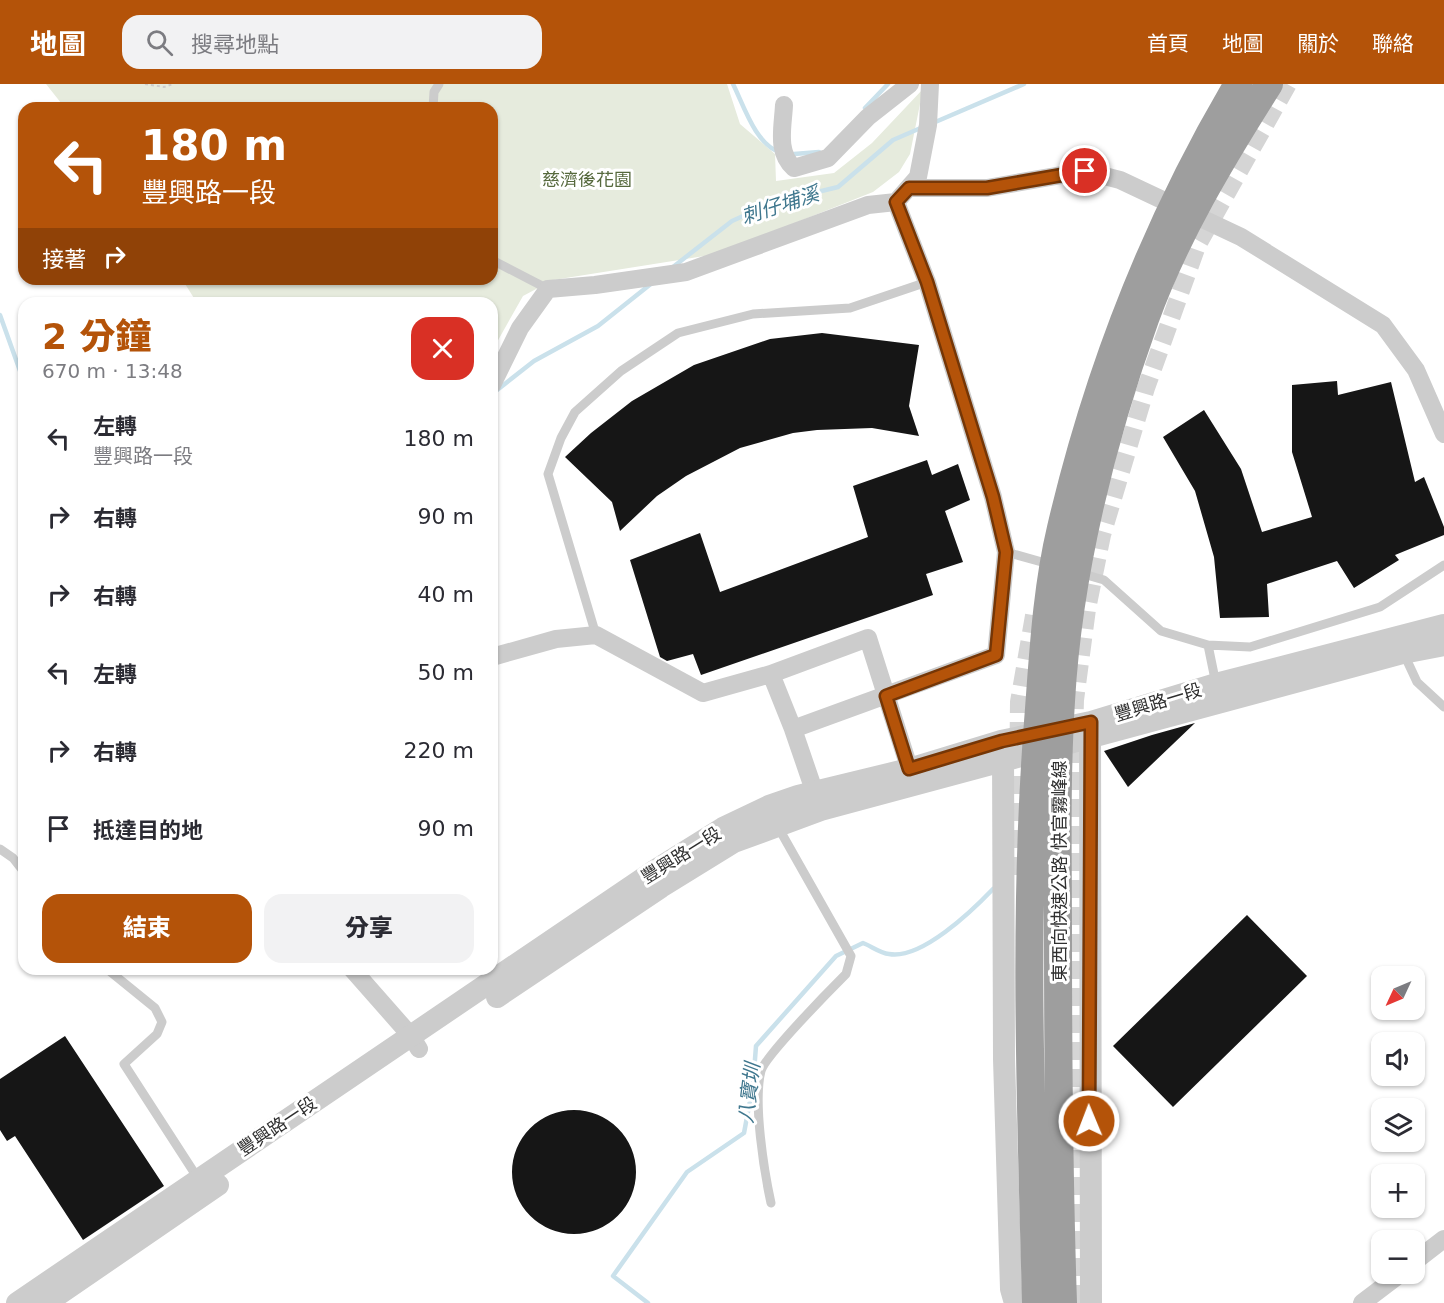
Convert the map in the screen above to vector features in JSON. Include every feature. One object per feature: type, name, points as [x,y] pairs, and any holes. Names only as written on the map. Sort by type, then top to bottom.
[{"type":"highway","name":"東西向快速公路 快官霧峰線","points":[[1036,1303],[1030,1040],[1032,797],[1049,607],[1061,530],[1104,377],[1126,309],[1203,143],[1238,84]]},
{"type":"highway","name":"東西向快速公路 快官霧峰線","points":[[1063,1303],[1058,1040],[1059,795],[1061,701],[1073,598],[1102,458],[1146,316],[1180,241],[1225,153],[1269,84]]},
{"type":"street","points":[[784,105],[782,148],[786,160],[794,168],[828,158],[868,117],[910,84]]},
{"type":"street","points":[[498,373],[520,328],[548,289],[686,272],[868,205],[896,202],[918,177],[928,125],[930,84]]},
{"type":"street","points":[[909,188],[987,188],[1085,171],[1120,180],[1241,237],[1383,325],[1416,369],[1444,434]]},
{"type":"street","points":[[793,729],[996,655],[1006,552],[993,497],[927,282],[896,202]]},
{"type":"street","name":"豐興路一段","points":[[17,1303],[203,1185],[415,1042],[734,842],[772,815],[1003,751],[1090,730],[1401,646],[1444,625]]},
{"type":"street","points":[[498,655],[556,639],[596,635],[703,693],[771,674],[868,638],[912,777]]},
{"type":"street","name":"豐興路一段","points":[[1401,646],[1444,645]]},
{"type":"street","points":[[771,674],[818,801]]},
{"type":"street","points":[[1090,730],[1091,1303]]},
{"type":"street","points":[[1003,751],[1001,822],[1004,1059],[1011,1289],[1015,1303]]},
{"type":"street","points":[[356,975],[415,1042]]},
{"type":"street","name":"豐興路一段","points":[[46,1303],[203,1185]]},
{"type":"street","points":[[1425,1254],[1444,1239]]},
{"type":"street","points":[[1362,1303],[1387,1284]]},
{"type":"lane","points":[[433,102],[434,92],[439,84]]},
{"type":"lane","points":[[498,263],[548,289]]},
{"type":"lane","points":[[596,635],[548,474],[561,438],[575,412],[621,371],[678,333],[753,314],[849,308],[875,304],[927,282]]},
{"type":"lane","points":[[1006,552],[1060,567]]},
{"type":"lane","points":[[1071,570],[1104,580],[1161,631],[1208,645],[1250,647],[1380,607],[1444,565]]},
{"type":"lane","points":[[1208,645],[1218,694]]},
{"type":"lane","points":[[1401,646],[1418,682],[1444,706]]},
{"type":"lane","points":[[771,1203],[763,1164],[759,1092],[761,1069],[846,974],[851,956],[772,815]]},
{"type":"lane","points":[[0,849],[18,864]]},
{"type":"lane","points":[[114,975],[155,1008],[162,1022],[157,1034],[124,1064],[203,1185]]},
{"type":"path","points":[[145,84],[164,87],[173,84]]},
{"type":"green space","name":"慈濟後花園","points":[[46,84],[727,84],[740,124],[775,154],[776,181],[834,173],[872,143],[923,89],[910,154],[899,172],[873,192],[717,254],[553,280],[523,296],[498,340],[498,297],[193,297],[186,285],[498,285],[498,102],[60,102]]},
{"type":"building","points":[[822,333],[919,345],[909,406],[919,436],[872,428],[817,430],[793,433],[740,448],[686,476],[657,496],[620,531],[612,502],[565,457],[632,401],[694,365],[770,339]]},
{"type":"building","points":[[1337,381],[1338,395],[1391,382],[1415,482],[1424,477],[1444,527],[1444,535],[1395,555],[1399,560],[1354,588],[1337,561],[1267,584],[1269,617],[1220,618],[1214,557],[1195,491],[1163,437],[1204,410],[1241,469],[1262,532],[1312,517],[1292,452],[1292,385]]},
{"type":"building","points":[[927,460],[932,475],[958,464],[970,500],[945,511],[963,562],[926,574],[933,595],[701,675],[693,654],[667,661],[660,657],[630,560],[700,533],[720,592],[868,537],[853,486]]},
{"type":"building","points":[[1195,723],[1128,787],[1104,751],[1152,735]]},
{"type":"building","points":[[1247,915],[1307,976],[1173,1107],[1113,1046]]},
{"type":"building","points":[[65,1036],[164,1186],[83,1240],[15,1136],[7,1141],[0,1130],[0,1079]]},
{"type":"building","points":[[574,1110],[598,1115],[618,1128],[631,1148],[636,1172],[631,1196],[618,1216],[598,1229],[574,1234],[550,1229],[530,1216],[517,1196],[512,1172],[517,1148],[530,1128],[550,1115]]},
{"type":"waterway","points":[[733,84],[746,113],[763,141],[779,152]]},
{"type":"waterway","points":[[865,108],[888,84]]},
{"type":"waterway","name":"刺仔埔溪","points":[[933,123],[1024,84]]},
{"type":"waterway","name":"刺仔埔溪","points":[[673,267],[732,221],[772,203],[838,187],[893,140],[923,127]]},
{"type":"waterway","points":[[794,154],[819,152]]},
{"type":"waterway","name":"刺仔埔溪","points":[[498,389],[534,361],[598,326],[652,283]]},
{"type":"waterway","name":"刺仔埔溪","points":[[0,315],[18,365]]},
{"type":"waterway","name":"八寶圳","points":[[648,1303],[613,1276],[687,1172],[744,1133],[753,1085],[756,1046],[836,956],[863,943],[889,954],[902,954],[916,949],[945,932],[993,889]]},
{"type":"tunnel","points":[[1079,1303],[1074,732],[1075,700],[1087,609],[1102,535],[1146,388],[1197,246],[1288,84]]},
{"type":"tunnel","points":[[1017,875],[1019,702],[1035,610]]},
{"type":"route","points":[[1085,171],[987,188],[909,188],[896,202],[915,246],[927,282],[993,497],[1006,552],[996,655],[886,696],[909,769],[1002,741],[1091,722],[1089,1121]]}]
